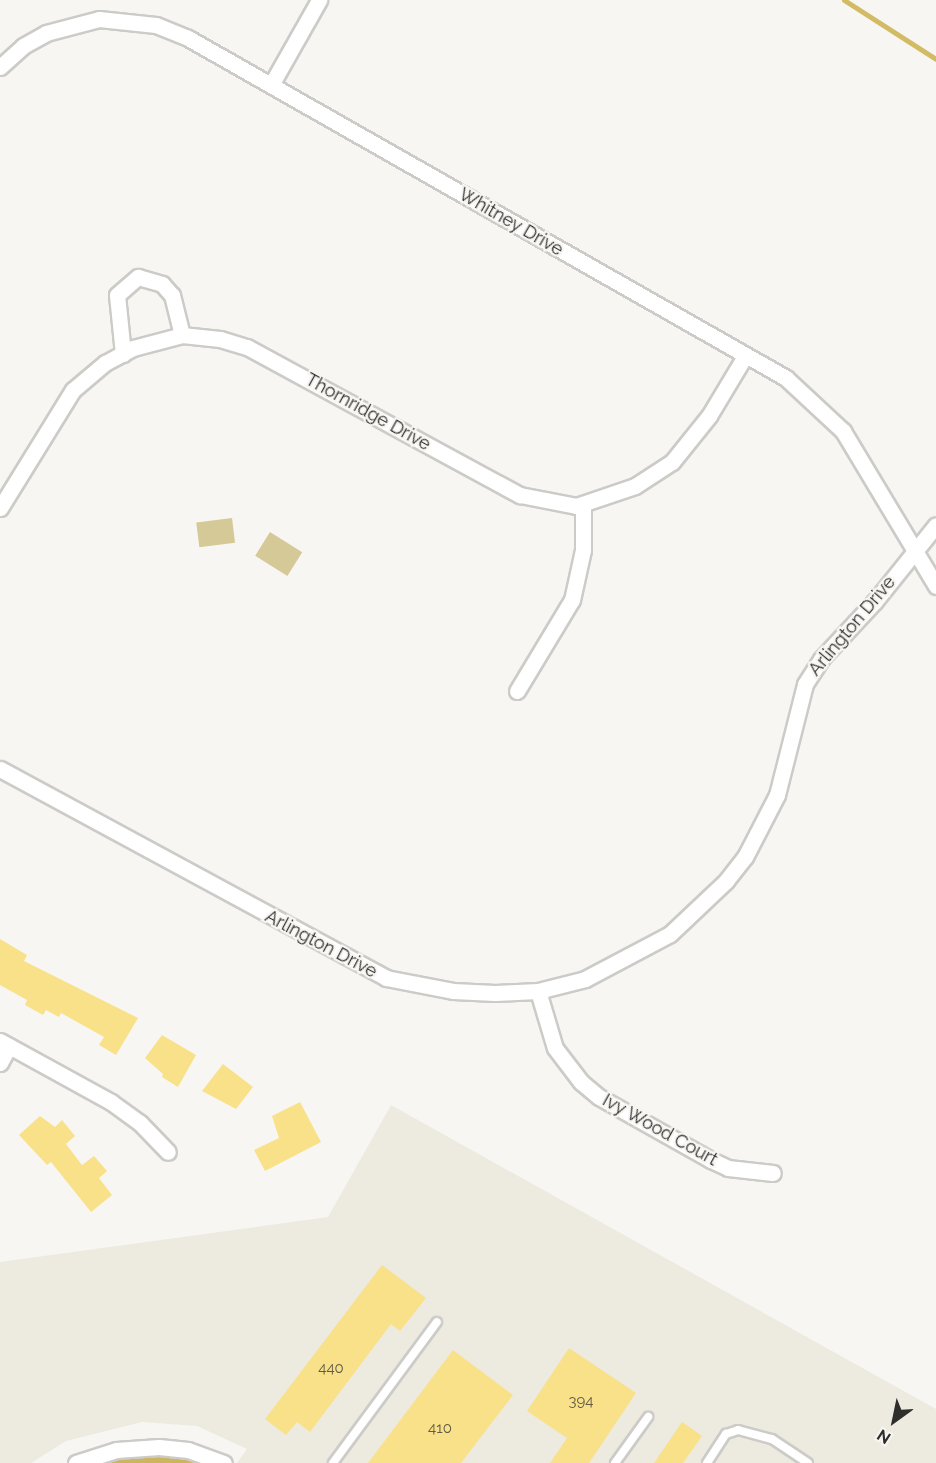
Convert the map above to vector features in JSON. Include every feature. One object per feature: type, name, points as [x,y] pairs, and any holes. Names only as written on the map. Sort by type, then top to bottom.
[{"type":"street","points":[[271,85],[319,0]]},
{"type":"street","name":"Whitney Drive","points":[[0,67],[23,46],[46,33],[70,24],[123,19],[156,25],[188,38],[786,378],[843,430],[936,586]]},
{"type":"street","points":[[123,354],[117,295],[138,277],[162,284],[172,295],[182,335]]},
{"type":"street","name":"Thornridge Drive","points":[[0,508],[73,390],[123,354],[182,335],[219,339],[258,352],[520,495],[583,504],[635,486],[672,462],[709,416],[745,356]]},
{"type":"street","points":[[517,691],[572,600],[583,550],[583,504]]},
{"type":"street","name":"Arlington Drive","points":[[0,769],[386,978],[453,991],[538,991],[585,979],[634,956],[670,934],[726,881],[745,857],[777,795],[805,684],[821,659],[875,601],[936,525]]},
{"type":"street","name":"Ivy Wood Court","points":[[538,991],[555,1048],[581,1082],[599,1096],[720,1164],[773,1173]]},
{"type":"street","points":[[0,1063],[5,1043],[111,1102],[140,1123],[168,1152]]},
{"type":"street","points":[[76,1463],[116,1450],[159,1447],[188,1450],[224,1463]]},
{"type":"lane","points":[[333,1463],[437,1322]]},
{"type":"lane","points":[[615,1463],[648,1416]]},
{"type":"lane","points":[[708,1463],[726,1434],[738,1430],[772,1439],[808,1463]]},
{"type":"shaded area","points":[[232,518],[235,543],[199,547],[196,522]]},
{"type":"shaded area","points":[[270,532],[302,552],[287,576],[255,556]]},
{"type":"shaded area","points":[[391,1105],[936,1409],[936,1463],[237,1463],[247,1449],[197,1426],[142,1422],[66,1441],[31,1463],[0,1463],[0,1262],[328,1217]]},
{"type":"shaded area","points":[[159,1447],[224,1463],[76,1463]]},
{"type":"building","points":[[0,939],[27,955],[24,961],[138,1018],[116,1055],[99,1045],[104,1037],[61,1013],[59,1017],[46,1010],[43,1015],[25,1005],[27,1000],[0,985]]},
{"type":"building","points":[[162,1035],[196,1055],[178,1087],[162,1077],[163,1074],[145,1058]]},
{"type":"building","points":[[223,1064],[253,1087],[236,1109],[202,1091]]},
{"type":"building","points":[[300,1102],[321,1142],[265,1171],[254,1150],[279,1138],[272,1116]]},
{"type":"building","points":[[40,1116],[55,1127],[62,1120],[75,1136],[66,1144],[82,1165],[94,1156],[107,1171],[99,1178],[112,1195],[91,1212],[51,1162],[47,1165],[19,1135]]},
{"type":"building","points":[[382,1265],[426,1298],[400,1331],[391,1324],[310,1432],[297,1422],[286,1435],[265,1419]]},
{"type":"building","points":[[569,1348],[636,1393],[589,1463],[550,1463],[567,1438],[527,1411]]},
{"type":"building","points":[[453,1350],[513,1395],[461,1463],[368,1463]]},
{"type":"building","points":[[682,1422],[702,1436],[683,1463],[654,1463]]},
{"type":"waterway","points":[[844,0],[936,59]]}]
